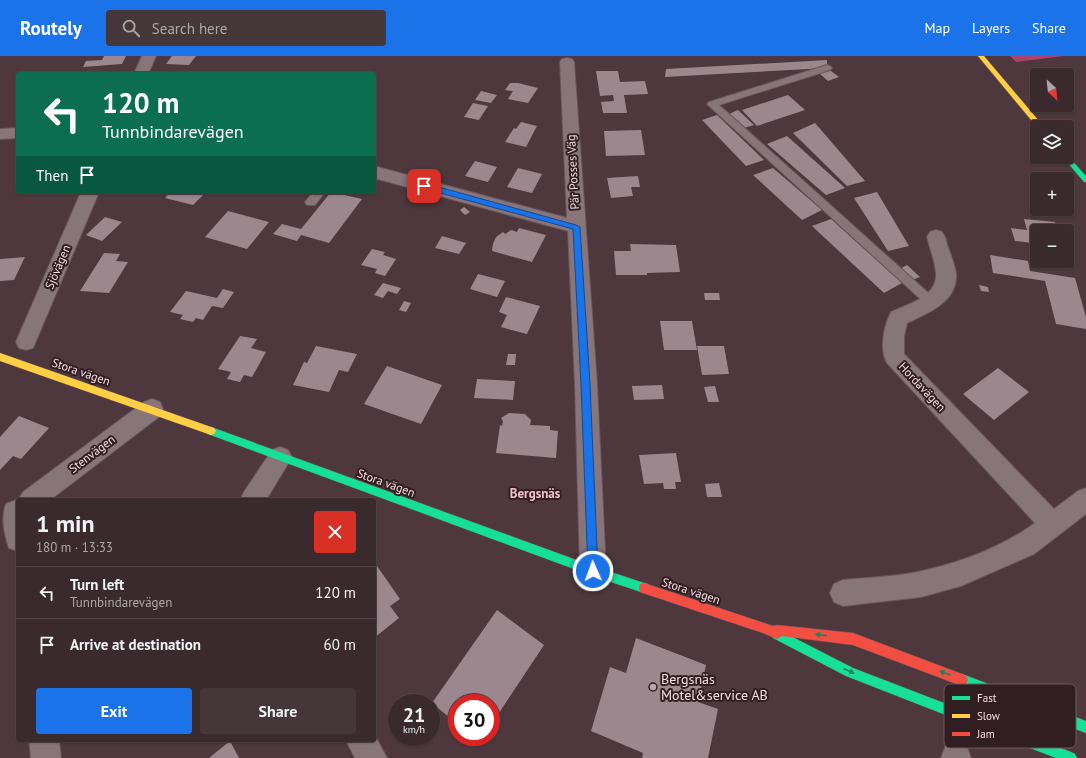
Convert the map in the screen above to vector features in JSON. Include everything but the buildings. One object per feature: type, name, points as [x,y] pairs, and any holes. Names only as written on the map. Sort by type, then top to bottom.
[{"type":"street","points":[[142,72],[149,56]]},
{"type":"street","points":[[980,56],[1035,120]]},
{"type":"street","name":"Pär Posses Väg","points":[[567,62],[586,384],[593,571]]},
{"type":"street","points":[[0,134],[16,132]]},
{"type":"street","points":[[1072,164],[1086,180]]},
{"type":"street","points":[[376,173],[576,227]]},
{"type":"street","name":"Sjövägen","points":[[26,342],[89,194]]},
{"type":"street","name":"Hordavägen","points":[[936,237],[947,274],[944,289],[936,300],[898,318],[894,336],[894,357],[1068,521]]},
{"type":"street","name":"Stora vägen","points":[[0,356],[152,409],[593,571],[764,628],[850,672],[944,709]]},
{"type":"street","name":"Stenvägen","points":[[34,498],[152,409]]},
{"type":"street","points":[[253,498],[280,457]]},
{"type":"street","points":[[843,593],[921,584],[961,573],[1025,545],[1068,521],[1086,499]]},
{"type":"street","points":[[16,511],[16,521]]},
{"type":"street","name":"Stora vägen","points":[[764,628],[852,639],[972,684]]},
{"type":"street","name":"Stora vägen","points":[[1076,723],[1086,727]]},
{"type":"street","points":[[44,742],[46,758]]},
{"type":"street","points":[[362,742],[372,758]]},
{"type":"street","name":"Stora vägen","points":[[1045,748],[1071,758]]},
{"type":"lane","points":[[827,68],[712,104],[931,302]]},
{"type":"lane","points":[[311,202],[317,194]]},
{"type":"shaded area","points":[[1010,56],[1064,56],[1016,62]]},
{"type":"traffic: fast","points":[[1072,164],[1086,180]]},
{"type":"traffic: fast","points":[[211,431],[593,571],[644,588]]},
{"type":"traffic: fast","points":[[777,634],[850,672],[944,709]]},
{"type":"traffic: fast","points":[[962,680],[973,684]]},
{"type":"traffic: fast","points":[[1076,723],[1086,727]]},
{"type":"traffic: fast","points":[[1045,748],[1071,758]]},
{"type":"traffic: slow","points":[[981,56],[1035,120]]},
{"type":"traffic: slow","points":[[0,357],[211,431]]},
{"type":"traffic: jam","points":[[644,588],[764,628],[777,634]]},
{"type":"traffic: jam","points":[[777,630],[853,639],[962,680]]},
{"type":"place","name":"Bergsnäs Motel&service AB","points":[[653,687]]},
{"type":"district","name":"Bergsnäs","points":[[535,493]]},
{"type":"route","points":[[424,186],[576,227],[586,384],[593,571]]}]
